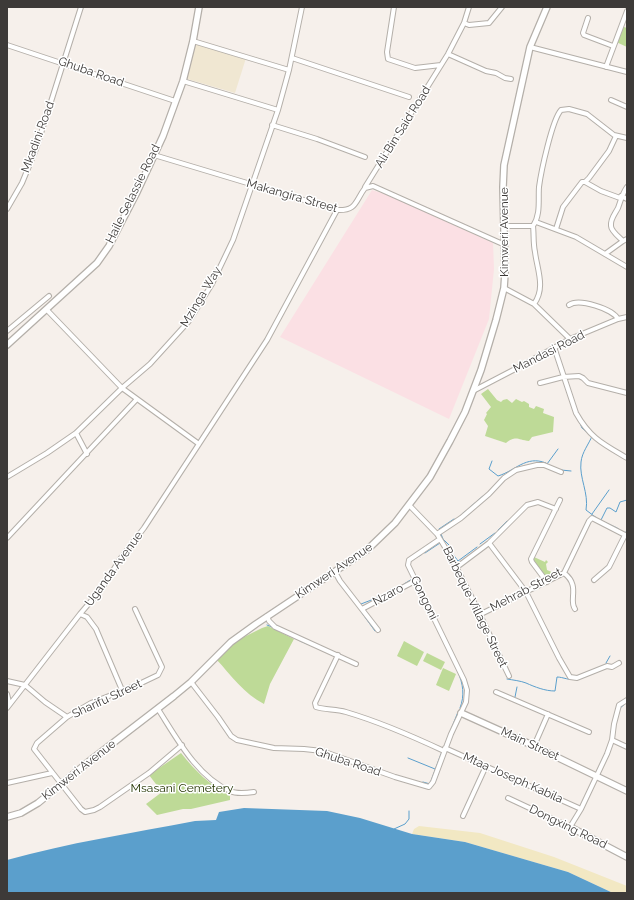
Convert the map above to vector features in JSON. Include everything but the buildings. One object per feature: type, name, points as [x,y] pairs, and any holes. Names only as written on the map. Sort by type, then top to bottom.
[{"type":"street","name":"Mkadini Road","points":[[7,209],[22,183],[36,149],[81,7]]},
{"type":"street","name":"Haile Selassie Road","points":[[7,345],[97,263],[109,246],[154,155],[183,81],[193,41],[199,7]]},
{"type":"street","name":"Mzinga Way","points":[[7,477],[47,454],[76,433],[122,388],[150,364],[189,321],[212,284],[233,240],[278,110],[292,58],[302,7]]},
{"type":"street","name":"Ali Bin Said Road","points":[[394,7],[387,52],[388,59],[415,68],[441,65]]},
{"type":"street","name":"Ali Bin Said Road","points":[[365,188],[448,54],[464,23],[469,7]]},
{"type":"street","points":[[464,23],[471,25],[490,23],[502,7]]},
{"type":"street","name":"Kimweri Avenue","points":[[7,817],[21,813],[30,808],[158,709],[190,682],[230,642],[367,550],[395,523],[430,477],[465,412],[481,370],[504,288],[504,165],[530,46],[547,7]]},
{"type":"street","points":[[606,67],[627,11]]},
{"type":"street","points":[[588,18],[583,33],[613,46]]},
{"type":"street","points":[[193,41],[289,70]]},
{"type":"street","name":"Ghuba Road","points":[[7,45],[175,101]]},
{"type":"street","points":[[530,46],[627,72]]},
{"type":"street","points":[[448,54],[482,69],[511,79]]},
{"type":"street","name":"Ali Bin Said Road","points":[[292,58],[409,97]]},
{"type":"street","points":[[183,81],[278,110]]},
{"type":"street","points":[[611,100],[627,107]]},
{"type":"street","points":[[534,304],[539,296],[540,289],[539,272],[534,250],[533,226],[536,222],[539,210],[539,185],[553,124],[561,110],[568,109],[587,114],[616,136],[627,138]]},
{"type":"street","points":[[272,125],[318,139],[365,157]]},
{"type":"street","points":[[556,229],[564,205],[582,182],[585,182],[606,155],[616,136]]},
{"type":"street","name":"Makangira Street","points":[[154,155],[337,210],[350,209],[365,188]]},
{"type":"street","points":[[585,182],[601,191],[627,199]]},
{"type":"street","points":[[365,188],[373,186],[379,188],[505,245]]},
{"type":"street","points":[[605,254],[625,240],[612,229],[611,225],[612,218],[618,208],[620,197],[627,187]]},
{"type":"street","name":"Uganda Avenue","points":[[8,707],[80,614],[103,587],[120,559],[144,528],[267,340],[337,210]]},
{"type":"street","points":[[536,222],[576,238],[627,267]]},
{"type":"street","points":[[504,226],[533,226]]},
{"type":"street","points":[[504,288],[534,304],[570,339]]},
{"type":"street","points":[[7,331],[49,296]]},
{"type":"street","points":[[569,305],[574,302],[595,305],[616,316],[618,319]]},
{"type":"street","points":[[47,310],[122,388],[199,444]]},
{"type":"street","name":"Mandasi Road","points":[[472,391],[570,339],[618,319],[627,318]]},
{"type":"street","points":[[554,347],[576,413],[587,430],[602,444],[627,458]]},
{"type":"street","points":[[540,382],[563,377],[579,376],[588,383],[627,393]]},
{"type":"street","points":[[7,538],[137,399]]},
{"type":"street","points":[[76,433],[87,454]]},
{"type":"street","points":[[437,534],[461,518],[489,494],[504,478],[516,470],[537,465],[544,465],[561,472]]},
{"type":"street","points":[[547,582],[531,559],[560,500]]},
{"type":"street","points":[[457,568],[489,543],[526,505],[538,502],[556,509]]},
{"type":"street","points":[[409,505],[440,539]]},
{"type":"street","name":"Mehrab Street","points":[[479,614],[564,573],[591,519],[594,518],[626,535]]},
{"type":"street","points":[[594,580],[609,567],[626,535]]},
{"type":"street","name":"Barbeque Village Street","points":[[440,539],[457,568],[509,676]]},
{"type":"street","name":"Gongoni","points":[[440,539],[408,561],[409,568],[465,685],[468,695],[461,713]]},
{"type":"street","points":[[489,543],[526,592],[570,677],[577,678],[607,666],[612,667],[619,663]]},
{"type":"street","points":[[335,572],[340,581],[378,630]]},
{"type":"street","points":[[564,573],[569,577],[574,590],[572,606],[575,609]]},
{"type":"street","name":"Nzaro","points":[[362,609],[415,581]]},
{"type":"street","name":"Sharifu Street","points":[[135,609],[161,669],[158,675],[91,703],[67,717],[37,743],[34,747],[35,751],[85,812],[94,810],[149,773],[182,745]]},
{"type":"street","points":[[80,614],[87,617],[96,629],[122,690]]},
{"type":"street","points":[[267,616],[269,621],[275,627],[356,664]]},
{"type":"street","name":"Mtaa Joseph Kabila","points":[[338,655],[315,703],[316,707],[343,711],[360,716],[486,766],[581,809]]},
{"type":"street","points":[[7,681],[25,685],[45,702],[67,717]]},
{"type":"street","name":"Ghuba Road","points":[[190,682],[231,736],[237,740],[274,748],[322,751],[426,787],[430,786],[433,782],[451,734],[461,713]]},
{"type":"street","points":[[496,692],[589,732]]},
{"type":"street","points":[[7,694],[9,702],[8,707]]},
{"type":"street","points":[[570,827],[597,777],[612,740],[614,724],[620,705],[627,700]]},
{"type":"street","points":[[158,709],[190,758],[206,775],[220,786],[231,792],[254,792]]},
{"type":"street","name":"Main Street","points":[[461,713],[534,746],[597,777]]},
{"type":"street","points":[[534,746],[548,714]]},
{"type":"street","points":[[612,740],[627,747]]},
{"type":"street","points":[[463,816],[486,766]]},
{"type":"street","points":[[7,783],[52,773]]},
{"type":"street","points":[[597,777],[627,791]]},
{"type":"street","name":"Dongxing Road","points":[[508,798],[570,827],[627,857]]},
{"type":"shaded area","points":[[194,43],[246,58],[235,93],[184,78]]},
{"type":"shaded area","points":[[372,190],[388,195],[493,243],[494,269],[489,319],[449,419],[280,337]]},
{"type":"green space","points":[[621,26],[627,28],[627,47],[614,41]]},
{"type":"green space","points":[[488,389],[497,400],[501,402],[507,399],[512,403],[516,399],[522,402],[524,401],[529,404],[529,407],[534,409],[536,406],[544,409],[543,413],[554,417],[553,432],[532,437],[529,441],[512,439],[506,443],[485,436],[488,426],[484,420],[487,414],[486,413],[491,407],[481,394]]},
{"type":"green space","points":[[534,557],[545,562],[546,560],[548,562],[546,564],[547,570],[554,573],[546,577],[533,560]]},
{"type":"green space","points":[[268,626],[294,639],[270,684],[264,704],[244,690],[216,659],[230,644]]},
{"type":"green space","points":[[404,641],[424,652],[417,666],[397,656]]},
{"type":"green space","points":[[427,653],[445,662],[441,670],[423,661]]},
{"type":"green space","points":[[443,668],[456,674],[449,691],[436,685]]},
{"type":"green space","name":"Msasani Cemetery","points":[[181,753],[203,777],[230,796],[230,800],[157,815],[146,804],[162,792],[149,775]]},
{"type":"sand","points":[[419,826],[480,833],[554,857],[627,886],[627,893],[613,893],[568,872],[465,842],[412,834],[414,829]]},
{"type":"water","points":[[244,808],[327,811],[360,818],[412,834],[465,842],[568,872],[613,893],[7,893],[7,860],[53,848],[100,839],[195,821],[216,820],[219,812]]},
{"type":"waterway","points":[[579,421],[582,428],[589,434]]},
{"type":"waterway","points":[[592,436],[583,455],[581,462],[581,474],[587,504],[586,510],[598,519]]},
{"type":"waterway","points":[[547,464],[558,449]]},
{"type":"waterway","points":[[492,461],[489,469],[498,476],[527,462],[539,461],[546,463],[545,464]]},
{"type":"waterway","points":[[561,470],[571,471]]},
{"type":"waterway","points":[[592,514],[609,490]]},
{"type":"waterway","points":[[468,509],[483,496]]},
{"type":"waterway","points":[[601,520],[607,508],[610,508],[616,512],[620,502],[627,500]]},
{"type":"waterway","points":[[439,529],[454,519]]},
{"type":"waterway","points":[[600,520],[620,530]]},
{"type":"waterway","points":[[498,530],[507,521]]},
{"type":"waterway","points":[[480,544],[495,533]]},
{"type":"waterway","points":[[441,534],[443,539],[450,546]]},
{"type":"waterway","points":[[425,553],[440,543]]},
{"type":"waterway","points":[[452,550],[452,553],[458,561],[477,547]]},
{"type":"waterway","points":[[417,557],[421,555]]},
{"type":"waterway","points":[[404,584],[412,579]]},
{"type":"waterway","points":[[388,591],[398,588]]},
{"type":"waterway","points":[[377,597],[385,594]]},
{"type":"waterway","points":[[361,604],[374,599]]},
{"type":"waterway","points":[[362,613],[375,631]]},
{"type":"waterway","points":[[267,625],[272,627]]},
{"type":"waterway","points":[[300,641],[312,646]]},
{"type":"waterway","points":[[606,663],[610,656]]},
{"type":"waterway","points":[[458,672],[463,690],[460,708]]},
{"type":"waterway","points":[[507,679],[524,682],[544,690],[551,691],[555,691],[557,677],[571,680],[575,679]]},
{"type":"waterway","points":[[515,697],[517,687]]},
{"type":"waterway","points":[[620,708],[625,704]]},
{"type":"waterway","points":[[444,747],[458,712]]},
{"type":"waterway","points":[[431,781],[441,754]]},
{"type":"waterway","points":[[408,758],[435,769]]},
{"type":"waterway","points":[[423,782],[430,784]]},
{"type":"waterway","points":[[394,829],[405,824],[409,819],[409,811]]}]
